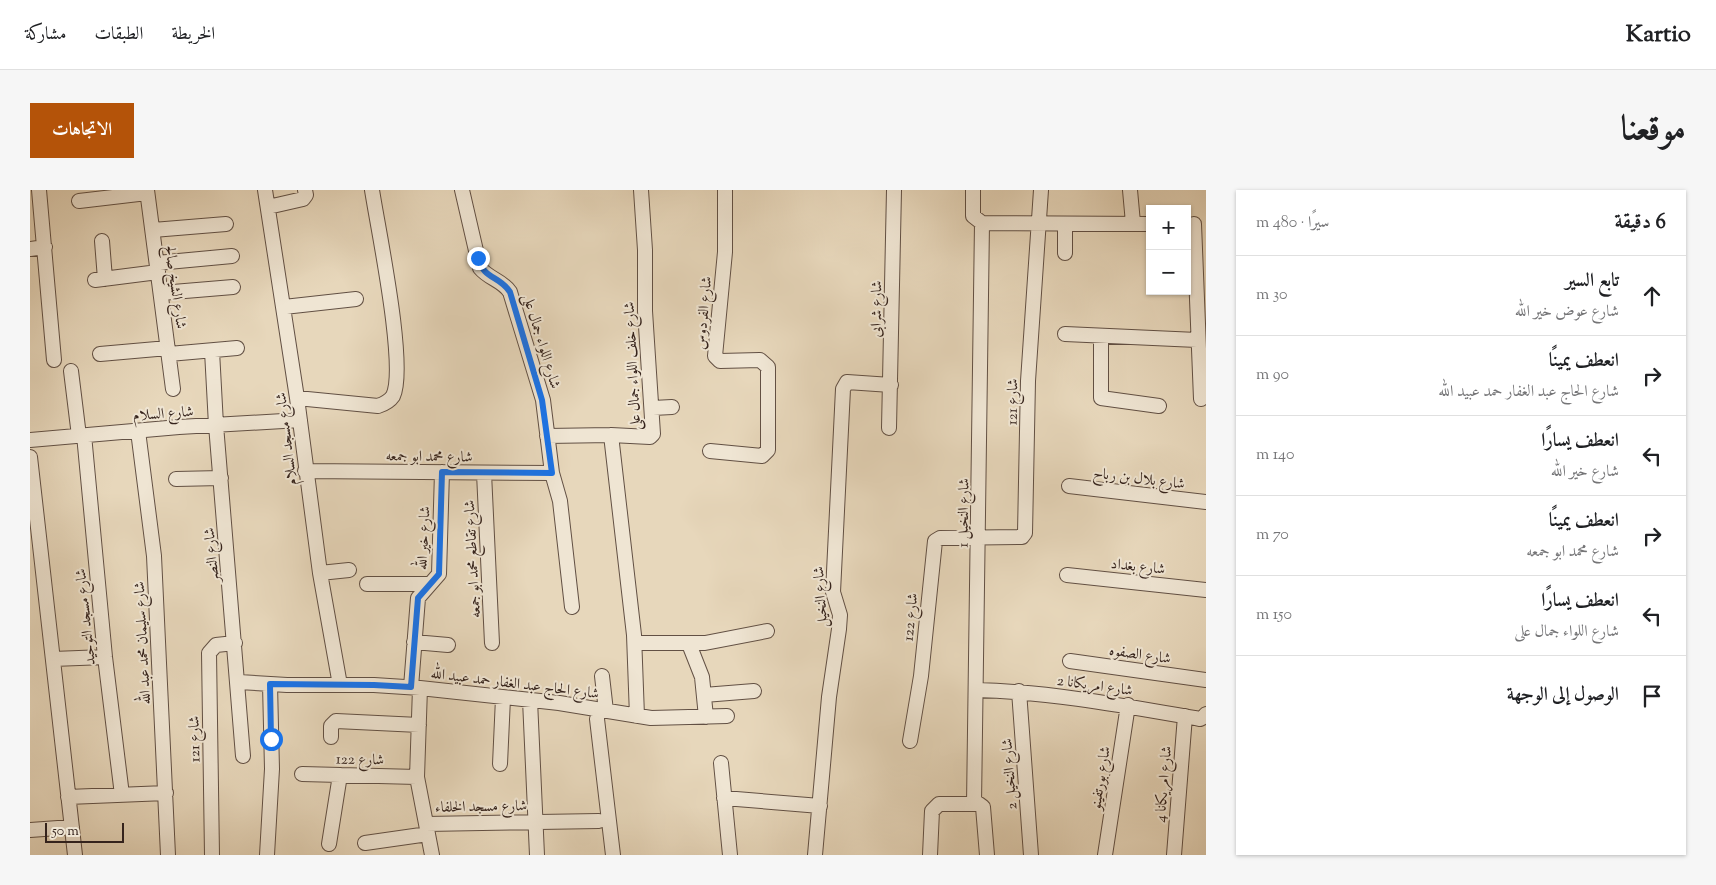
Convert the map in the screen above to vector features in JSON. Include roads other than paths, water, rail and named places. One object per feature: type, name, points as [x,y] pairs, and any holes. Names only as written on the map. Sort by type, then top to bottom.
[{"type":"street","points":[[39,190],[54,360]]},
{"type":"street","name":"شارع مسجد السلام","points":[[265,190],[284,307],[320,573],[340,685]]},
{"type":"street","points":[[268,207],[303,199],[306,195],[305,190]]},
{"type":"street","points":[[297,398],[378,406],[387,403],[393,396],[397,378],[397,349],[372,190]]},
{"type":"street","name":"شارع اللواء جمال على","points":[[462,190],[480,268],[488,276],[500,281],[510,292],[542,400],[552,473],[560,501],[572,607]]},
{"type":"street","name":"شارع خلف اللواء جمال على","points":[[547,436],[611,435],[651,437],[653,408],[645,310],[645,250],[641,190]]},
{"type":"street","name":"شارع الفردوس","points":[[710,451],[762,456],[768,450],[768,366],[760,360],[720,361],[715,356],[725,252],[725,190]]},
{"type":"street","name":"شارع شرابى","points":[[889,428],[894,190]]},
{"type":"street","points":[[973,190],[973,216],[982,222],[1146,224]]},
{"type":"street","points":[[1038,224],[1041,190]]},
{"type":"street","points":[[1130,190],[1133,223]]},
{"type":"street","points":[[79,201],[147,191]]},
{"type":"street","name":"شارع الشيخ صالح","points":[[147,191],[173,389]]},
{"type":"street","name":"شارع النخيل 1","points":[[974,804],[982,222]]},
{"type":"street","points":[[152,230],[226,224]]},
{"type":"street","name":"شارع 121","points":[[979,536],[1022,537],[1025,533],[1028,381],[1038,224]]},
{"type":"street","points":[[1065,224],[1065,253]]},
{"type":"street","points":[[1196,224],[1201,399]]},
{"type":"street","points":[[102,241],[100,280],[232,256]]},
{"type":"street","points":[[30,250],[45,247]]},
{"type":"street","points":[[161,293],[233,287]]},
{"type":"street","points":[[284,307],[356,299]]},
{"type":"street","points":[[1065,334],[1198,340]]},
{"type":"street","points":[[1101,336],[1101,398],[1158,406]]},
{"type":"street","points":[[100,354],[212,351],[237,348]]},
{"type":"street","name":"شارع النصر","points":[[212,351],[216,426],[236,643],[243,756]]},
{"type":"street","name":"شارع مسجد التوحيد","points":[[71,371],[82,436],[105,656],[122,794]]},
{"type":"street","name":"شارع النخيل","points":[[815,855],[829,697],[840,615],[833,592],[835,514],[844,385],[846,382],[891,385]]},
{"type":"street","points":[[653,408],[672,407]]},
{"type":"street","name":"شارع السلام","points":[[30,440],[300,420]]},
{"type":"street","name":"شارع سليمان محمد عبد الله","points":[[138,431],[154,556],[168,855]]},
{"type":"street","points":[[611,435],[635,643],[637,716]]},
{"type":"street","points":[[30,457],[75,855]]},
{"type":"street","name":"شارع محمد ابو جمعه","points":[[305,471],[552,473]]},
{"type":"street","name":"شارع خير الله","points":[[432,855],[417,777],[419,725],[414,642],[418,598],[436,580],[439,574],[442,472]]},
{"type":"street","name":"شارع تقاطع محمد ابو جمعه","points":[[484,473],[492,643]]},
{"type":"street","points":[[176,479],[221,478]]},
{"type":"street","name":"شارع بلال بن رباح","points":[[1069,486],[1206,502]]},
{"type":"street","name":"شارع 122","points":[[910,741],[921,676],[935,541],[940,538],[979,536]]},
{"type":"street","points":[[320,573],[349,570]]},
{"type":"street","name":"شارع بغداد","points":[[1067,574],[1206,590]]},
{"type":"street","points":[[367,584],[430,584]]},
{"type":"street","points":[[635,643],[689,644],[767,631]]},
{"type":"street","points":[[414,642],[448,645]]},
{"type":"street","name":"شارع 121","points":[[212,855],[209,652],[216,646],[236,643]]},
{"type":"street","points":[[689,644],[702,677],[706,717]]},
{"type":"street","points":[[53,659],[105,656]]},
{"type":"street","name":"شارع الصفوه","points":[[1070,661],[1206,680]]},
{"type":"street","points":[[602,676],[602,715],[613,855]]},
{"type":"street","name":"شارع الحاج عبد الغفار حمد عبيد الله","points":[[239,682],[416,688],[530,700],[602,715],[676,719],[727,716]]},
{"type":"street","points":[[267,855],[272,769],[270,684]]},
{"type":"street","name":"شارع امريكانا 2","points":[[976,690],[1019,691],[1128,705],[1200,719],[1206,714]]},
{"type":"street","points":[[704,695],[754,691]]},
{"type":"street","name":"شارع النخيل 2","points":[[1019,691],[1030,855]]},
{"type":"street","points":[[500,764],[503,698]]},
{"type":"street","points":[[530,700],[536,855]]},
{"type":"street","name":"شارع بورتفينو","points":[[1105,855],[1128,705]]},
{"type":"street","name":"شارع امريكانا 4","points":[[1174,855],[1185,716]]},
{"type":"street","points":[[331,738],[331,726],[336,721],[419,725]]},
{"type":"street","points":[[721,763],[730,855]]},
{"type":"street","name":"شارع 122","points":[[302,774],[417,777]]},
{"type":"street","points":[[329,844],[340,775]]},
{"type":"street","points":[[68,797],[166,793]]},
{"type":"street","points":[[724,798],[820,806]]},
{"type":"street","points":[[930,855],[932,811],[934,806],[939,804],[981,805],[984,809],[987,855]]},
{"type":"street","name":"شارع مسجد الخلفاء","points":[[365,843],[427,829],[536,821],[599,821]]},
{"type":"street","points":[[30,830],[72,827]]}]
